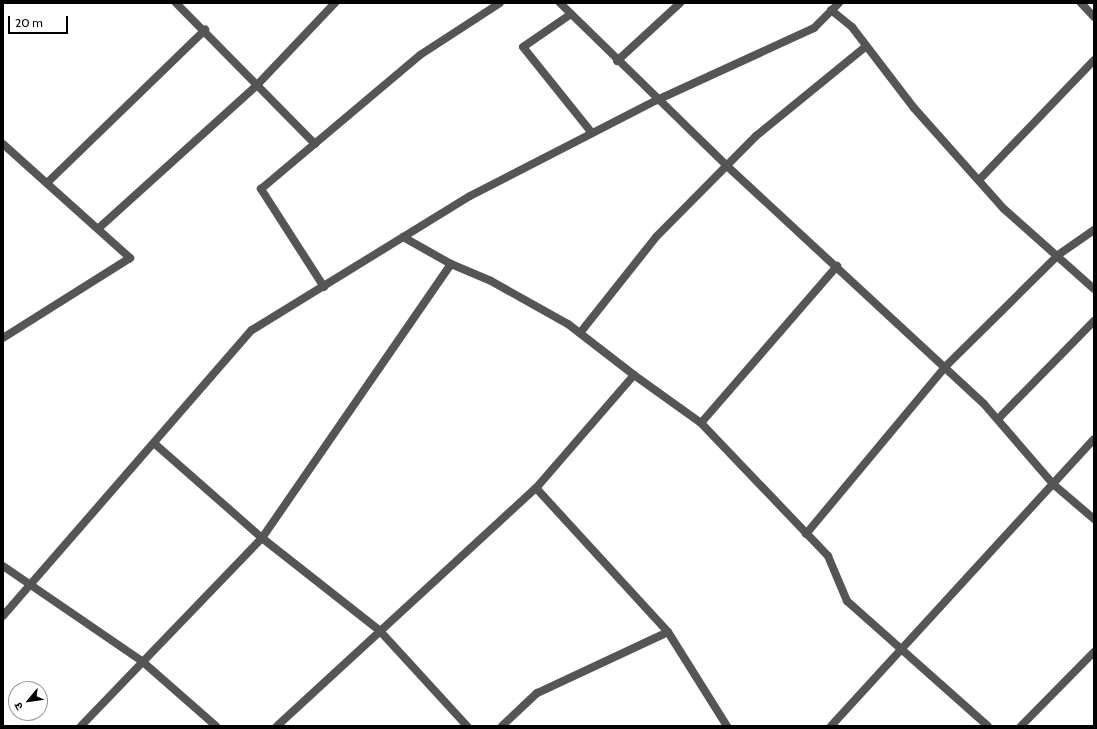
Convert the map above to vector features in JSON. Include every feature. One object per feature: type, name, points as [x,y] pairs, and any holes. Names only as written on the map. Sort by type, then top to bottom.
[{"type":"street","points":[[176,3],[205,30],[316,144]]},
{"type":"street","points":[[100,227],[258,84],[334,3]]},
{"type":"street","points":[[324,287],[261,189],[420,56],[500,3]]},
{"type":"street","points":[[560,3],[657,100],[945,367],[998,419],[1053,484],[1094,519]]},
{"type":"street","points":[[617,61],[680,3]]},
{"type":"street","points":[[3,616],[33,584],[155,444],[252,330],[470,196],[657,100],[814,28],[839,3]]},
{"type":"street","points":[[1081,3],[1094,17]]},
{"type":"street","points":[[831,10],[852,27],[866,47],[1004,209],[1058,255],[1094,289]]},
{"type":"street","points":[[571,14],[522,47],[592,133]]},
{"type":"street","points":[[48,182],[205,30]]},
{"type":"street","points":[[580,333],[656,237],[756,136],[866,47]]},
{"type":"street","points":[[979,180],[1094,60]]},
{"type":"street","points":[[3,144],[100,227],[130,258],[3,338]]},
{"type":"street","points":[[806,534],[945,367],[1058,255],[1094,230]]},
{"type":"street","points":[[403,237],[451,264],[491,281],[580,333],[634,375],[701,423],[828,556],[847,601],[904,648],[988,726]]},
{"type":"street","points":[[81,726],[262,538],[451,264]]},
{"type":"street","points":[[701,423],[837,266]]},
{"type":"street","points":[[998,419],[1094,321]]},
{"type":"street","points":[[277,726],[536,488],[634,375]]},
{"type":"street","points":[[831,726],[1094,439]]},
{"type":"street","points":[[155,444],[262,538],[380,631],[468,726]]},
{"type":"street","points":[[536,488],[668,632],[727,726]]},
{"type":"street","points":[[3,566],[33,584],[143,662],[216,726]]},
{"type":"street","points":[[502,726],[537,692],[668,632]]},
{"type":"street","points":[[1021,726],[1094,652]]}]
